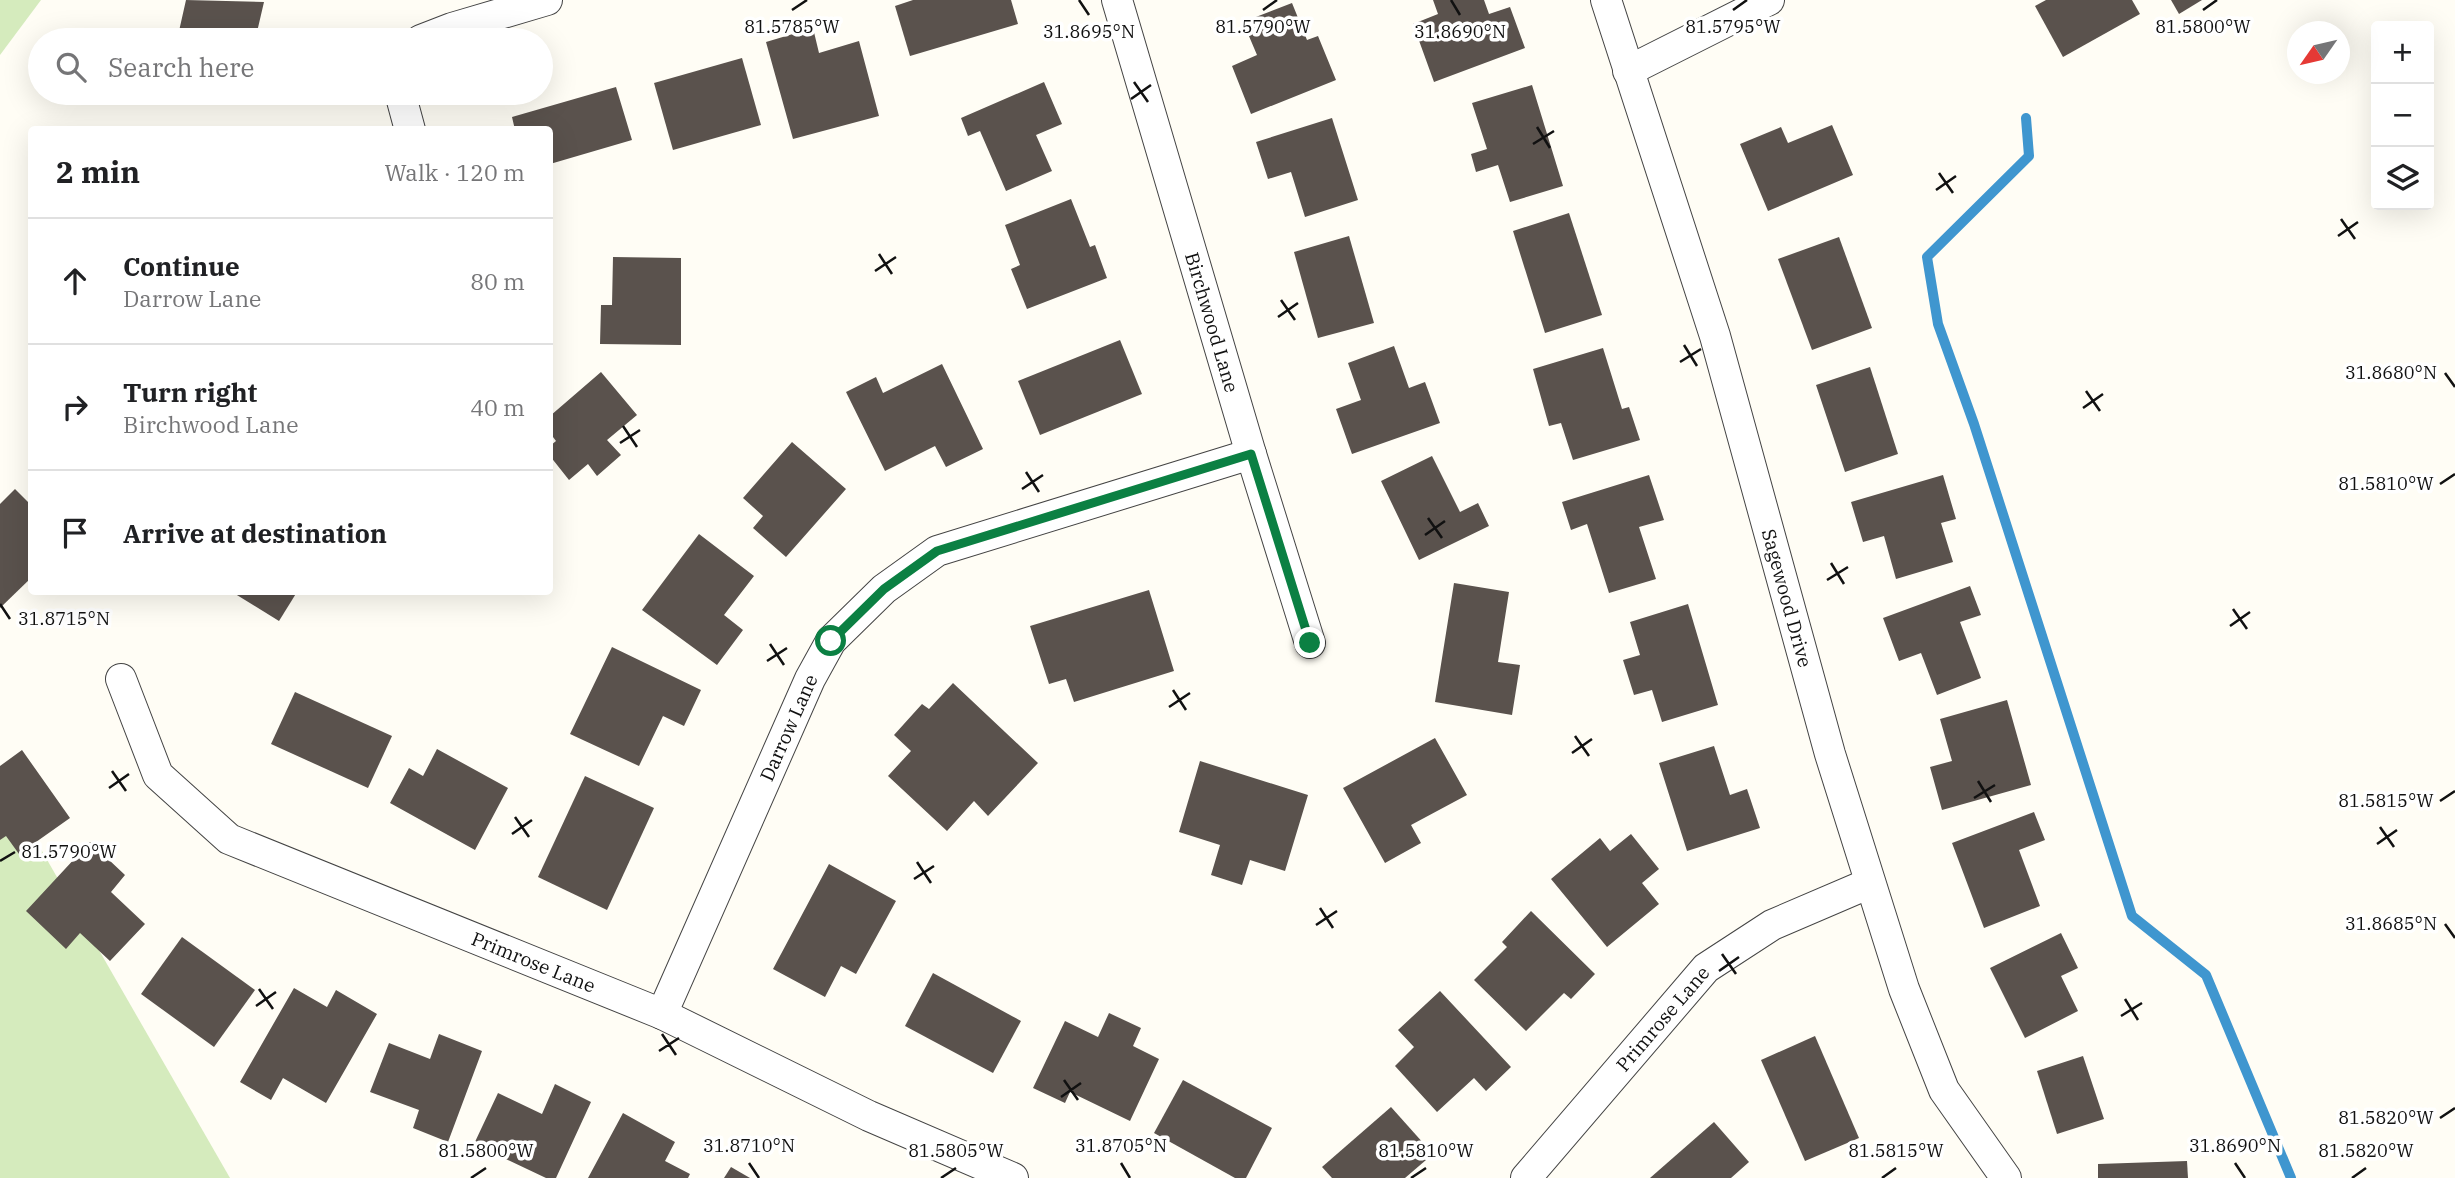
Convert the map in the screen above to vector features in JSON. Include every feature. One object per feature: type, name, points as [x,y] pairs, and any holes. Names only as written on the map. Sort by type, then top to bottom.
[{"type":"street","points":[[455,28],[547,0]]},
{"type":"street","name":"Birchwood Lane","points":[[1117,0],[1251,454],[1310,643]]},
{"type":"street","name":"Sagewood Drive","points":[[1606,0],[1715,336],[1830,754],[1903,989],[1944,1090],[2006,1178]]},
{"type":"street","points":[[1628,71],[1769,0]]},
{"type":"street","points":[[403,105],[409,126]]},
{"type":"street","name":"Darrow Lane","points":[[662,1014],[810,679],[831,641],[884,589],[937,551],[1251,454]]},
{"type":"street","name":"Primrose Lane","points":[[121,679],[158,775],[229,839],[662,1014],[869,1116],[1013,1178]]},
{"type":"street","name":"Primrose Lane","points":[[1526,1178],[1706,968],[1772,926],[1870,883]]},
{"type":"green space","points":[[0,0],[41,0],[0,55]]},
{"type":"green space","points":[[0,778],[230,1178],[0,1178]]},
{"type":"building","points":[[186,0],[264,2],[258,28],[180,28]]},
{"type":"building","points":[[913,0],[1011,0],[1018,24],[910,56],[895,6]]},
{"type":"building","points":[[1433,0],[1484,0],[1489,14],[1510,7],[1525,48],[1434,82],[1413,24],[1438,14]]},
{"type":"building","points":[[2046,0],[2132,0],[2140,14],[2063,57],[2035,6]]},
{"type":"building","points":[[2171,0],[2202,0],[2179,14]]},
{"type":"building","points":[[1292,3],[1307,40],[1318,36],[1336,80],[1251,114],[1232,66],[1257,55],[1243,22]]},
{"type":"building","points":[[813,28],[819,53],[859,41],[879,116],[793,139],[766,42]]},
{"type":"building","points":[[742,58],[761,125],[673,150],[654,83]]},
{"type":"building","points":[[1044,82],[1062,124],[1036,135],[1052,171],[1006,191],[980,131],[968,136],[961,118]]},
{"type":"building","points":[[1532,85],[1563,186],[1510,202],[1498,165],[1476,172],[1471,154],[1487,149],[1472,103]]},
{"type":"building","points":[[616,87],[632,140],[553,163],[553,126],[514,126],[512,117]]},
{"type":"building","points":[[1332,118],[1358,200],[1305,217],[1291,172],[1268,179],[1256,142]]},
{"type":"building","points":[[1832,125],[1853,175],[1768,211],[1740,144],[1781,127],[1788,143]]},
{"type":"building","points":[[1071,199],[1090,247],[1095,245],[1107,278],[1027,309],[1011,269],[1020,265],[1005,225]]},
{"type":"building","points":[[1569,213],[1602,315],[1545,333],[1513,231]]},
{"type":"building","points":[[1349,236],[1374,323],[1318,338],[1294,252]]},
{"type":"building","points":[[1839,237],[1872,328],[1812,350],[1778,259]]},
{"type":"building","points":[[613,257],[681,258],[681,345],[600,344],[601,305],[612,305]]},
{"type":"building","points":[[1120,340],[1142,394],[1040,435],[1018,381]]},
{"type":"building","points":[[1394,346],[1409,388],[1425,382],[1440,423],[1352,454],[1336,409],[1361,400],[1348,363]]},
{"type":"building","points":[[1603,348],[1622,409],[1629,407],[1640,440],[1573,460],[1561,423],[1549,426],[1533,369]]},
{"type":"building","points":[[942,364],[983,449],[946,467],[935,446],[885,471],[846,392],[876,377],[883,393]]},
{"type":"building","points":[[1870,367],[1898,454],[1845,472],[1816,385]]},
{"type":"building","points":[[601,372],[637,415],[607,440],[621,455],[597,476],[588,464],[569,480],[553,460],[553,444],[556,441],[553,437],[553,413]]},
{"type":"building","points":[[792,442],[846,489],[786,557],[753,528],[763,516],[743,498]]},
{"type":"building","points":[[1432,456],[1460,512],[1478,503],[1489,526],[1419,560],[1381,481]]},
{"type":"building","points":[[1649,475],[1664,520],[1639,527],[1656,579],[1609,593],[1587,524],[1571,530],[1562,502]]},
{"type":"building","points":[[1943,475],[1956,519],[1941,523],[1953,562],[1896,579],[1884,536],[1863,542],[1851,502]]},
{"type":"building","points":[[15,489],[28,502],[28,581],[0,608],[0,504]]},
{"type":"building","points":[[699,534],[754,576],[724,615],[743,630],[717,665],[642,610]]},
{"type":"building","points":[[1454,583],[1509,592],[1498,662],[1520,665],[1512,715],[1435,702]]},
{"type":"building","points":[[1970,586],[1981,615],[1960,622],[1981,678],[1937,695],[1921,653],[1899,661],[1883,618]]},
{"type":"building","points":[[1149,590],[1174,671],[1074,702],[1066,679],[1049,684],[1030,626]]},
{"type":"building","points":[[237,595],[295,595],[279,621]]},
{"type":"building","points":[[1688,604],[1718,705],[1662,722],[1652,690],[1634,695],[1623,660],[1640,655],[1630,622]]},
{"type":"building","points":[[612,647],[701,690],[684,726],[663,716],[639,766],[570,734]]},
{"type":"building","points":[[953,683],[1038,763],[988,816],[974,801],[947,831],[888,776],[911,751],[894,735],[922,704],[929,709]]},
{"type":"building","points":[[295,692],[392,736],[368,788],[271,744]]},
{"type":"building","points":[[2007,700],[2031,785],[1942,810],[1930,767],[1952,761],[1940,719]]},
{"type":"building","points":[[1435,738],[1467,795],[1411,825],[1421,843],[1385,863],[1343,788]]},
{"type":"building","points":[[1714,746],[1730,795],[1747,789],[1760,828],[1687,851],[1659,763]]},
{"type":"building","points":[[437,749],[508,788],[475,850],[390,803],[409,768],[423,776]]},
{"type":"building","points":[[22,750],[70,818],[19,854],[6,836],[0,840],[0,766]]},
{"type":"building","points":[[1200,761],[1308,795],[1285,871],[1250,860],[1242,885],[1211,875],[1220,845],[1179,832]]},
{"type":"building","points":[[585,776],[654,808],[607,910],[538,877]]},
{"type":"building","points":[[2034,812],[2045,840],[2019,850],[2040,906],[1984,928],[1952,843]]},
{"type":"building","points":[[1631,834],[1659,869],[1642,883],[1659,904],[1607,947],[1551,879],[1600,838],[1610,851]]},
{"type":"building","points":[[90,842],[125,875],[111,892],[145,924],[110,961],[80,933],[66,949],[26,911]]},
{"type":"building","points":[[829,864],[896,901],[856,974],[841,966],[825,997],[773,969]]},
{"type":"building","points":[[1531,911],[1595,974],[1571,999],[1564,993],[1526,1031],[1474,980],[1507,947],[1502,942]]},
{"type":"building","points":[[2061,933],[2078,968],[2061,976],[2078,1011],[2025,1038],[1990,968]]},
{"type":"building","points":[[182,937],[255,990],[214,1047],[141,994]]},
{"type":"building","points":[[933,973],[1021,1021],[993,1073],[905,1026]]},
{"type":"building","points":[[294,988],[327,1007],[336,990],[377,1014],[326,1103],[283,1078],[271,1100],[240,1082]]},
{"type":"building","points":[[1440,991],[1511,1067],[1486,1091],[1474,1078],[1437,1112],[1395,1066],[1414,1047],[1398,1030]]},
{"type":"building","points":[[1109,1013],[1141,1028],[1133,1046],[1159,1059],[1130,1121],[1070,1092],[1065,1103],[1033,1088],[1065,1021],[1098,1037]]},
{"type":"building","points":[[439,1034],[482,1051],[448,1142],[413,1128],[419,1110],[370,1092],[389,1043],[430,1059]]},
{"type":"building","points":[[1815,1036],[1859,1138],[1805,1161],[1761,1060]]},
{"type":"building","points":[[2083,1056],[2104,1119],[2057,1134],[2037,1071]]},
{"type":"building","points":[[1183,1080],[1272,1128],[1246,1178],[1235,1178],[1154,1133]]},
{"type":"building","points":[[555,1084],[591,1102],[556,1178],[546,1178],[474,1144],[498,1093],[542,1114]]},
{"type":"building","points":[[1391,1107],[1433,1154],[1405,1178],[1332,1178],[1322,1167]]},
{"type":"building","points":[[623,1113],[675,1142],[665,1161],[690,1174],[688,1178],[588,1178]]},
{"type":"building","points":[[1714,1122],[1749,1162],[1731,1178],[1650,1178]]},
{"type":"building","points":[[2187,1161],[2188,1178],[2098,1178],[2098,1164]]},
{"type":"building","points":[[731,1167],[750,1178],[724,1178]]},
{"type":"waterway","points":[[2026,118],[2029,156],[1927,257],[1938,324],[1974,424],[2132,916],[2206,975],[2291,1178]]},
{"type":"route","points":[[831,641],[884,589],[937,551],[1251,454],[1310,643]]}]
